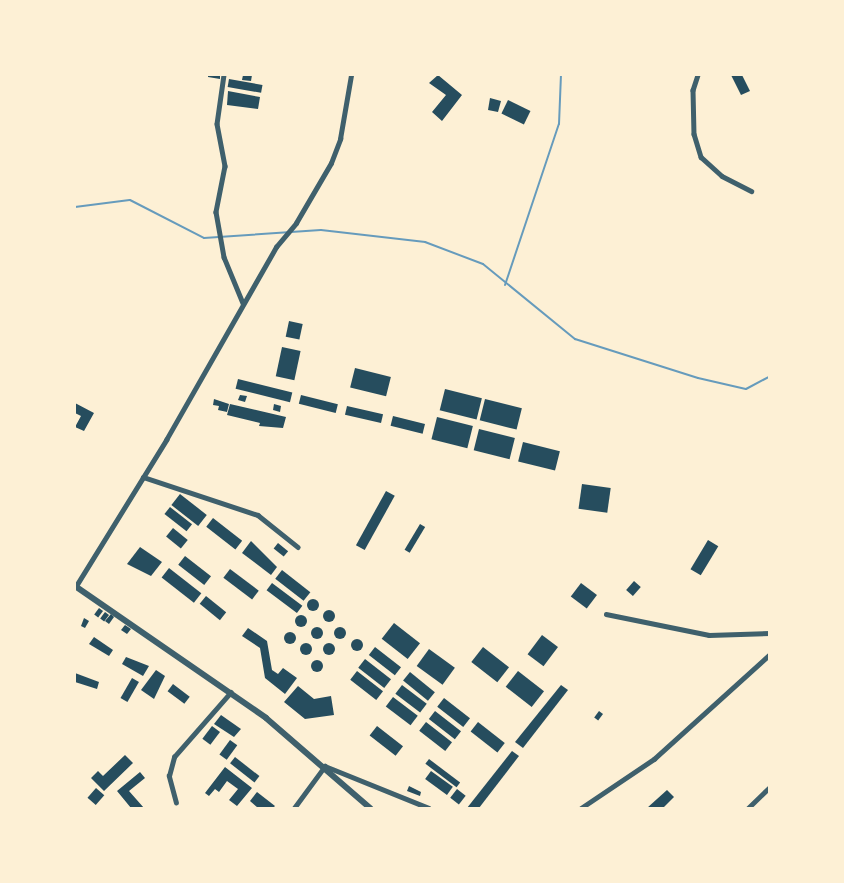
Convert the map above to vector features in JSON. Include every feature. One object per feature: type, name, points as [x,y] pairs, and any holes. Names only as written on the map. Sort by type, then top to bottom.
[{"type":"street","points":[[224,75],[217,124],[225,166],[216,212],[224,257],[243,303]]},
{"type":"street","points":[[351,75],[340,139],[331,164],[243,303],[143,477],[75,586],[231,692],[325,765],[370,808]]},
{"type":"street","points":[[698,75],[693,90],[694,134],[701,157],[722,176],[751,191]]},
{"type":"street","points":[[143,477],[258,514],[298,547]]},
{"type":"street","points":[[606,614],[709,635],[769,633]]},
{"type":"street","points":[[581,808],[654,759],[769,655]]},
{"type":"street","points":[[176,804],[169,776],[174,757],[231,692]]},
{"type":"street","points":[[294,808],[325,765]]},
{"type":"street","points":[[325,765],[429,808]]},
{"type":"street","points":[[748,808],[769,788]]},
{"type":"building","points":[[208,75],[220,75],[220,79],[208,77]]},
{"type":"building","points":[[243,75],[252,75],[251,81],[242,80]]},
{"type":"building","points":[[438,75],[462,95],[442,121],[432,112],[446,95],[429,83]]},
{"type":"building","points":[[731,75],[742,75],[750,91],[741,95]]},
{"type":"building","points":[[229,79],[262,85],[261,93],[228,87]]},
{"type":"building","points":[[228,91],[260,97],[258,109],[227,105]]},
{"type":"building","points":[[490,98],[501,101],[498,112],[488,110]]},
{"type":"building","points":[[508,100],[530,111],[524,124],[501,113]]},
{"type":"building","points":[[289,321],[303,324],[299,340],[286,337]]},
{"type":"building","points":[[282,347],[301,351],[294,380],[276,376]]},
{"type":"building","points":[[355,368],[391,377],[386,396],[350,387]]},
{"type":"building","points":[[238,379],[292,393],[290,402],[236,389]]},
{"type":"building","points":[[445,389],[482,398],[477,420],[440,410]]},
{"type":"building","points":[[240,395],[247,396],[245,402],[238,400]]},
{"type":"building","points":[[301,395],[338,404],[336,413],[299,404]]},
{"type":"building","points":[[214,399],[229,404],[227,412],[218,410],[219,406],[213,405]]},
{"type":"building","points":[[485,399],[522,408],[517,430],[480,420]]},
{"type":"building","points":[[75,403],[94,413],[84,431],[75,427],[81,416],[75,413]]},
{"type":"building","points":[[230,404],[286,417],[283,428],[259,426],[260,423],[227,415]]},
{"type":"building","points":[[274,404],[281,406],[280,412],[273,410]]},
{"type":"building","points":[[347,406],[383,414],[381,423],[345,415]]},
{"type":"building","points":[[393,416],[425,424],[423,434],[391,426]]},
{"type":"building","points":[[437,417],[473,426],[467,448],[431,439]]},
{"type":"building","points":[[479,429],[515,438],[510,459],[474,450]]},
{"type":"building","points":[[523,442],[560,451],[555,471],[518,461]]},
{"type":"building","points":[[582,484],[611,488],[607,513],[579,509]]},
{"type":"building","points":[[386,491],[395,496],[365,550],[356,545]]},
{"type":"building","points":[[180,494],[207,515],[198,526],[171,505]]},
{"type":"building","points":[[170,507],[192,524],[187,531],[164,514]]},
{"type":"building","points":[[213,518],[242,541],[235,549],[206,527]]},
{"type":"building","points":[[420,524],[425,527],[410,553],[405,550]]},
{"type":"building","points":[[173,528],[188,540],[181,549],[166,537]]},
{"type":"building","points":[[708,540],[718,546],[701,575],[690,569]]},
{"type":"building","points":[[251,541],[277,567],[271,575],[242,553]]},
{"type":"building","points":[[278,543],[288,551],[284,557],[274,548]]},
{"type":"building","points":[[140,547],[162,562],[151,576],[127,564]]},
{"type":"building","points":[[185,556],[211,576],[204,585],[178,565]]},
{"type":"building","points":[[169,568],[201,593],[194,603],[162,577]]},
{"type":"building","points":[[230,569],[259,591],[252,599],[223,578]]},
{"type":"building","points":[[282,570],[310,592],[304,601],[275,579]]},
{"type":"building","points":[[634,581],[641,587],[633,596],[626,590]]},
{"type":"building","points":[[272,583],[302,606],[297,613],[267,590]]},
{"type":"building","points":[[581,583],[597,595],[587,609],[571,597]]},
{"type":"building","points":[[206,596],[226,612],[220,620],[200,604]]},
{"type":"building","points":[[313,599],[319,605],[313,611],[307,605]]},
{"type":"building","points":[[99,608],[103,611],[98,617],[94,614]]},
{"type":"building","points":[[329,610],[335,616],[329,622],[323,616]]},
{"type":"building","points":[[105,612],[109,615],[104,621],[100,618]]},
{"type":"building","points":[[111,614],[114,617],[109,624],[105,621]]},
{"type":"building","points":[[301,615],[307,621],[301,627],[295,621]]},
{"type":"building","points":[[84,618],[89,621],[85,628],[81,626]]},
{"type":"building","points":[[394,623],[420,643],[408,659],[382,639]]},
{"type":"building","points":[[125,625],[131,629],[127,634],[121,630]]},
{"type":"building","points":[[317,627],[323,633],[317,639],[311,633]]},
{"type":"building","points":[[340,627],[346,633],[340,639],[334,633]]},
{"type":"building","points":[[248,628],[267,641],[272,670],[278,674],[283,668],[297,678],[285,694],[265,678],[260,648],[242,636]]},
{"type":"building","points":[[290,632],[296,638],[290,644],[284,638]]},
{"type":"building","points":[[542,635],[558,647],[544,666],[528,654]]},
{"type":"building","points":[[94,637],[113,650],[109,656],[89,644]]},
{"type":"building","points":[[357,639],[363,645],[357,651],[351,645]]},
{"type":"building","points":[[306,643],[312,649],[306,655],[300,649]]},
{"type":"building","points":[[329,643],[335,649],[329,655],[323,649]]},
{"type":"building","points":[[375,647],[401,667],[395,675],[369,655]]},
{"type":"building","points":[[483,647],[509,667],[497,682],[471,662]]},
{"type":"building","points":[[429,649],[455,668],[443,685],[417,666]]},
{"type":"building","points":[[126,657],[149,666],[143,676],[122,664]]},
{"type":"building","points":[[365,659],[391,679],[384,688],[358,668]]},
{"type":"building","points":[[317,660],[323,666],[317,672],[311,666]]},
{"type":"building","points":[[156,670],[165,676],[154,699],[141,690]]},
{"type":"building","points":[[357,671],[383,691],[376,700],[350,680]]},
{"type":"building","points":[[518,671],[544,691],[532,707],[506,687]]},
{"type":"building","points":[[410,672],[435,692],[428,701],[403,681]]},
{"type":"building","points":[[75,673],[99,682],[97,689],[75,682]]},
{"type":"building","points":[[132,678],[139,682],[127,702],[120,698]]},
{"type":"building","points":[[173,684],[190,697],[184,704],[168,691]]},
{"type":"building","points":[[402,685],[427,704],[420,712],[395,694]]},
{"type":"building","points":[[561,685],[568,690],[523,748],[515,742]]},
{"type":"building","points":[[298,686],[314,699],[331,696],[334,715],[305,719],[284,702]]},
{"type":"building","points":[[393,697],[418,716],[411,725],[386,707]]},
{"type":"building","points":[[444,698],[470,718],[463,727],[437,707]]},
{"type":"building","points":[[435,711],[461,731],[455,739],[429,719]]},
{"type":"building","points":[[599,711],[603,714],[598,720],[594,717]]},
{"type":"building","points":[[221,715],[241,729],[234,737],[214,724]]},
{"type":"building","points":[[426,722],[452,742],[445,751],[419,731]]},
{"type":"building","points":[[478,722],[505,743],[497,752],[471,731]]},
{"type":"building","points":[[212,726],[220,732],[210,745],[202,739]]},
{"type":"building","points":[[377,726],[403,746],[396,756],[370,735]]},
{"type":"building","points":[[230,740],[237,745],[227,760],[219,755]]},
{"type":"building","points":[[512,751],[519,756],[479,808],[467,808]]},
{"type":"building","points":[[125,755],[133,763],[104,791],[91,778],[98,771],[103,776]]},
{"type":"building","points":[[235,757],[259,776],[255,782],[230,763]]},
{"type":"building","points":[[429,759],[460,782],[457,787],[425,764]]},
{"type":"building","points":[[225,767],[252,788],[237,806],[229,800],[238,789],[227,781],[219,792],[215,789],[209,796],[205,793]]},
{"type":"building","points":[[431,771],[453,787],[447,795],[425,779]]},
{"type":"building","points":[[140,772],[145,778],[129,791],[144,808],[131,808],[117,791]]},
{"type":"building","points":[[409,786],[421,792],[420,796],[407,791]]},
{"type":"building","points":[[96,788],[104,795],[96,805],[87,798]]},
{"type":"building","points":[[457,789],[466,796],[459,804],[450,798]]},
{"type":"building","points":[[667,790],[674,797],[663,808],[647,808]]},
{"type":"building","points":[[257,792],[275,806],[258,808],[250,801]]},
{"type":"waterway","points":[[505,285],[559,124],[561,75]]},
{"type":"waterway","points":[[75,207],[130,200],[204,238],[321,230],[425,242],[483,264],[575,339],[698,378],[746,389],[769,377]]}]
